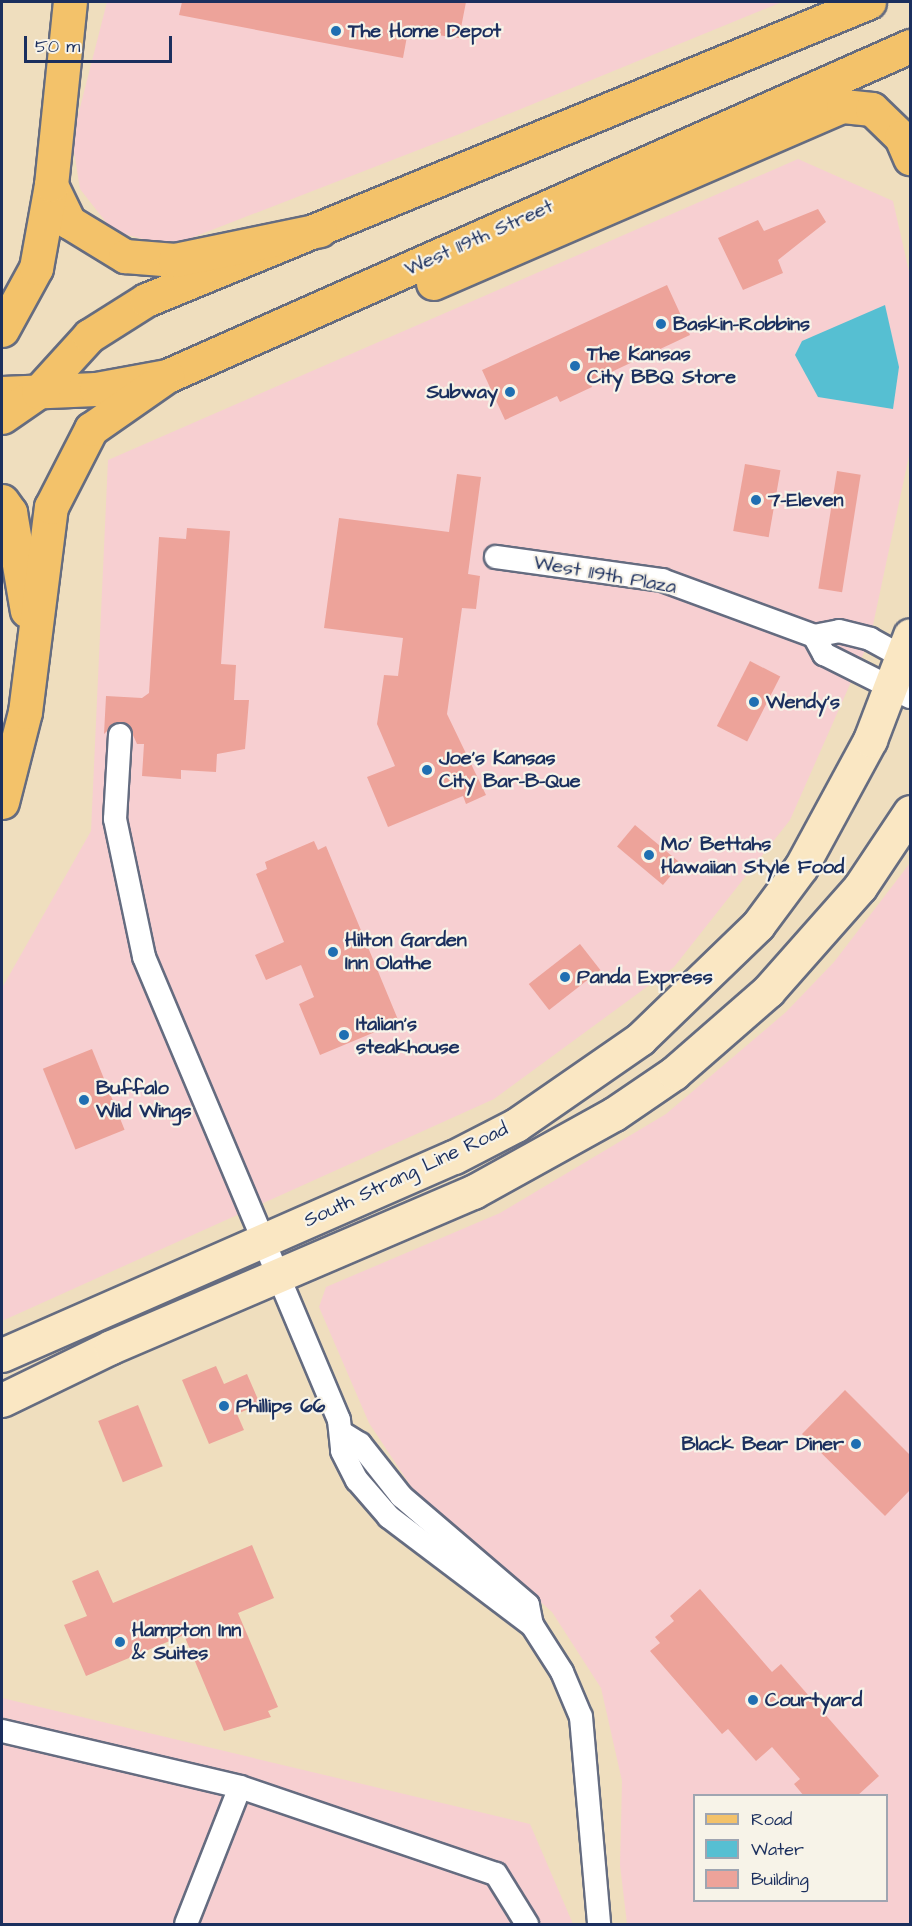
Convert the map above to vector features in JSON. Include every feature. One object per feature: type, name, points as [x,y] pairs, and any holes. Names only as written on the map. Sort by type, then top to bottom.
[{"type":"main road","points":[[2,330],[36,268],[51,186],[70,2]]},
{"type":"main road","points":[[2,417],[38,392],[89,336],[146,300],[869,2]]},
{"type":"main road","name":"West 119th Street","points":[[2,393],[96,389],[167,376],[910,46]]},
{"type":"main road","points":[[334,303],[363,313],[843,106],[872,109],[901,137],[910,158]]},
{"type":"main road","points":[[51,186],[69,222],[125,256],[175,260],[320,230]]},
{"type":"main road","points":[[2,802],[25,712],[32,639],[51,507],[91,429],[167,376]]},
{"type":"main road","points":[[2,501],[10,512],[32,639]]},
{"type":"main road","name":"South Strang Line Road","points":[[2,1355],[516,1125],[640,1040],[758,925],[801,867],[839,806],[901,693],[908,651]]},
{"type":"main road","name":"South Strang Line Road","points":[[2,1400],[473,1192],[556,1149],[674,1073],[768,991],[818,937],[910,812]]},
{"type":"street","name":"West 119th Plaza","points":[[496,557],[662,580],[814,636],[839,631],[908,651]]},
{"type":"street","points":[[814,636],[824,654],[901,693]]},
{"type":"street","points":[[120,735],[115,819],[144,957],[260,1241],[344,1434],[342,1451],[352,1470],[389,1517],[532,1625],[581,1717],[599,1924]]},
{"type":"street","points":[[2,1731],[240,1787],[496,1874],[527,1924]]},
{"type":"street","points":[[186,1924],[240,1787]]},
{"type":"shaded area","points":[[107,2],[782,2],[462,133],[186,240],[158,243],[113,231],[80,189],[72,139]]},
{"type":"shaded area","points":[[798,159],[893,201],[910,276],[910,451],[870,639],[790,820],[674,967],[494,1099],[2,1321],[2,988],[91,831],[108,460]]},
{"type":"shaded area","points":[[910,863],[910,1924],[627,1924],[620,1865],[622,1781],[601,1688],[552,1612],[416,1494],[369,1423],[319,1307],[326,1287],[500,1213],[666,1114],[786,1012],[834,962]]},
{"type":"shaded area","points":[[2,1698],[530,1824],[573,1924],[2,1924]]},
{"type":"water","points":[[885,305],[899,367],[893,409],[818,397],[795,355],[802,341]]},
{"type":"building","name":"The Home Depot","points":[[182,2],[466,2],[459,38],[408,31],[403,58],[179,15]]},
{"type":"building","points":[[818,209],[826,222],[778,260],[783,273],[743,290],[718,238],[758,220],[764,231]]},
{"type":"building","points":[[667,285],[690,335],[590,382],[592,387],[560,402],[557,396],[505,420],[482,370]]},
{"type":"building","name":"7-Eleven","points":[[745,464],[780,470],[769,537],[733,531]]},
{"type":"building","points":[[837,471],[861,475],[842,592],[818,589]]},
{"type":"building","points":[[457,474],[481,477],[468,574],[480,576],[476,609],[462,608],[447,714],[486,795],[466,804],[463,796],[388,827],[367,777],[395,766],[377,724],[384,675],[398,676],[403,638],[324,628],[339,518],[449,532]]},
{"type":"building","points":[[187,528],[230,531],[221,664],[236,665],[234,700],[249,700],[245,749],[217,754],[216,772],[181,770],[181,779],[142,776],[144,744],[137,744],[128,724],[115,723],[104,734],[106,696],[142,698],[149,693],[159,537],[186,539]]},
{"type":"building","name":"Wendy's","points":[[750,661],[780,676],[747,741],[717,726]]},
{"type":"building","name":"Mo' Bettahs Hawaiian Style Food","points":[[635,825],[681,864],[663,885],[617,846]]},
{"type":"building","name":"Hilton Garden Inn Olathe","points":[[314,841],[318,850],[326,846],[399,1022],[320,1055],[299,1004],[314,997],[301,965],[266,980],[255,955],[284,942],[256,874],[267,869],[265,862]]},
{"type":"building","name":"Panda Express","points":[[580,944],[600,970],[549,1010],[529,984]]},
{"type":"building","name":"Buffalo Wild Wings","points":[[92,1049],[125,1130],[75,1150],[43,1069]]},
{"type":"building","name":"Phillips 66","points":[[216,1366],[224,1384],[247,1374],[260,1404],[237,1414],[244,1430],[209,1444],[182,1380]]},
{"type":"building","name":"Black Bear Diner","points":[[845,1390],[910,1455],[910,1490],[885,1516],[802,1434]]},
{"type":"building","points":[[138,1405],[163,1466],[123,1482],[98,1421]]},
{"type":"building","name":"Hampton Inn & Suites","points":[[252,1545],[274,1598],[238,1613],[278,1707],[268,1711],[271,1717],[224,1731],[184,1635],[86,1676],[64,1625],[87,1616],[72,1581],[98,1570],[113,1603]]},
{"type":"building","name":"Courtyard","points":[[700,1589],[772,1672],[781,1664],[879,1776],[859,1794],[802,1794],[794,1784],[800,1779],[772,1747],[756,1761],[728,1729],[722,1734],[650,1651],[660,1643],[655,1637],[674,1621],[670,1616]]},
{"type":"place","name":"The Home Depot","points":[[336,31]]},
{"type":"place","name":"Baskin-Robbins","points":[[661,324]]},
{"type":"place","name":"The Kansas City BBQ Store","points":[[575,366]]},
{"type":"place","name":"Subway","points":[[510,392]]},
{"type":"place","name":"7-Eleven","points":[[756,500]]},
{"type":"place","name":"Wendy's","points":[[754,702]]},
{"type":"place","name":"Joe's Kansas City Bar-B-Que","points":[[427,770]]},
{"type":"place","name":"Mo' Bettahs Hawaiian Style Food","points":[[649,855]]},
{"type":"place","name":"Hilton Garden Inn Olathe","points":[[333,952]]},
{"type":"place","name":"Panda Express","points":[[565,977]]},
{"type":"place","name":"Italian's steakhouse","points":[[344,1035]]},
{"type":"place","name":"Buffalo Wild Wings","points":[[84,1100]]},
{"type":"place","name":"Phillips 66","points":[[224,1406]]},
{"type":"place","name":"Black Bear Diner","points":[[856,1444]]},
{"type":"place","name":"Hampton Inn & Suites","points":[[120,1642]]},
{"type":"place","name":"Courtyard","points":[[753,1700]]}]
